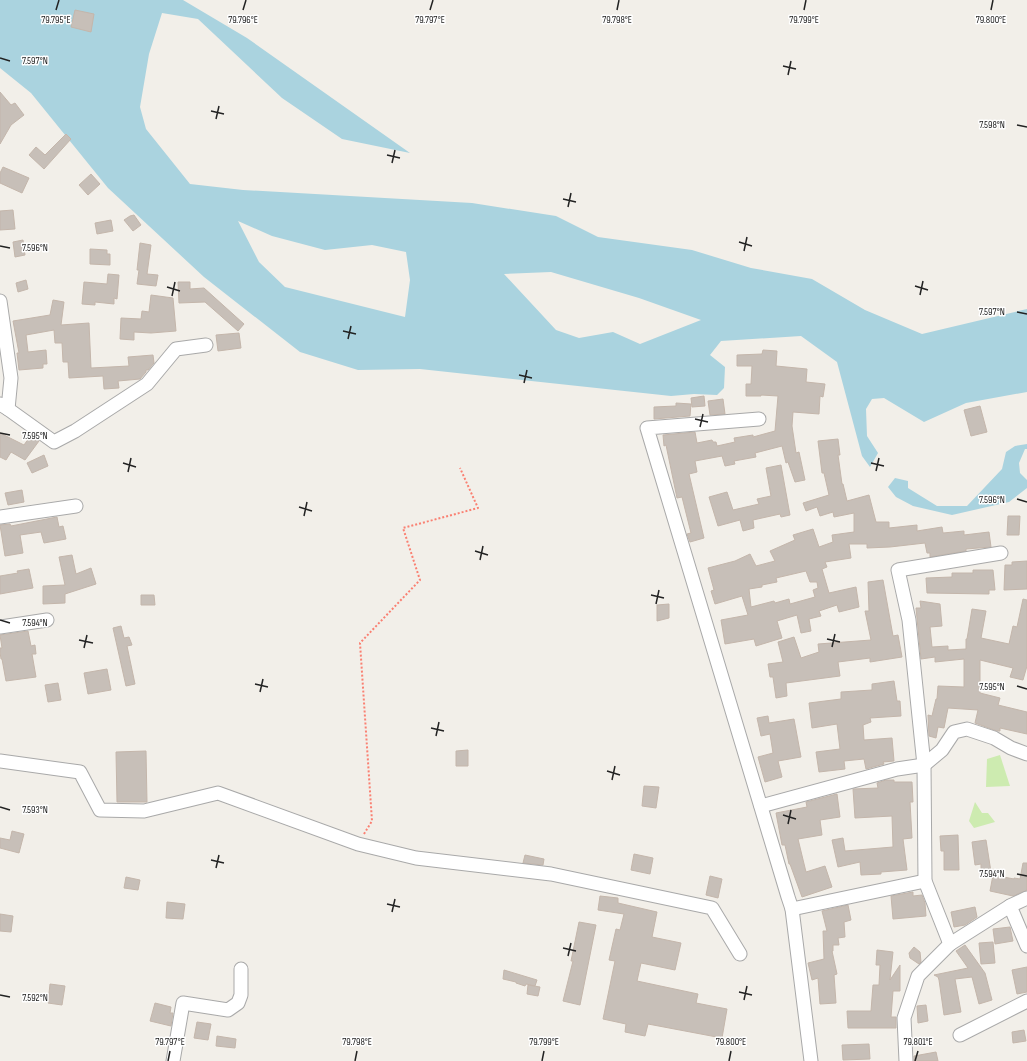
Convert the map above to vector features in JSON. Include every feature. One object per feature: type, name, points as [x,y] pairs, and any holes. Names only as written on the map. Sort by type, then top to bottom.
[{"type":"street","points":[[0,301],[11,378],[4,406],[54,442],[75,431],[148,384],[176,349],[206,345]]},
{"type":"street","points":[[759,419],[647,428],[792,908],[810,1061]]},
{"type":"street","points":[[0,517],[76,506]]},
{"type":"street","points":[[950,944],[925,881],[924,765],[909,620],[898,570],[1000,553]]},
{"type":"street","points":[[0,627],[47,620]]},
{"type":"street","points":[[761,806],[897,769],[924,765],[942,750],[954,732],[967,729],[994,738],[1011,748],[1027,754]]},
{"type":"street","points":[[0,761],[80,772],[100,810],[144,811],[218,793],[358,844],[416,858],[551,874],[712,908],[740,954]]},
{"type":"street","points":[[792,908],[925,881]]},
{"type":"street","points":[[906,1061],[904,1018],[918,976],[950,944],[1010,906],[1027,898]]},
{"type":"street","points":[[1010,906],[1027,946]]},
{"type":"street","points":[[173,1061],[183,1003],[228,1010],[238,1003],[241,995],[241,969]]},
{"type":"street","points":[[960,1035],[1027,1001]]},
{"type":"path","points":[[358,844],[372,821],[360,643],[420,580],[403,528],[478,508],[460,468]]},
{"type":"green space","points":[[1000,755],[1010,786],[986,787],[987,759]]},
{"type":"green space","points":[[975,802],[982,813],[988,813],[995,822],[974,828],[969,821]]},
{"type":"water","points":[[0,0],[183,0],[247,38],[410,153],[342,139],[282,98],[198,19],[162,13],[149,54],[140,107],[146,129],[190,184],[243,190],[472,203],[556,216],[598,237],[692,250],[751,268],[812,279],[865,310],[922,334],[1027,309],[1027,392],[966,403],[924,422],[884,398],[872,399],[866,409],[867,436],[878,453],[870,467],[862,456],[837,362],[801,336],[721,341],[710,355],[725,367],[724,388],[717,395],[694,394],[671,396],[420,369],[358,370],[300,352],[204,277],[108,188],[31,93],[0,68]],"holes":[[[238,221],[272,236],[325,250],[372,245],[406,252],[410,280],[405,317],[285,287],[259,262]],[[551,272],[639,298],[701,320],[640,344],[613,332],[579,338],[556,330],[504,274]]]},
{"type":"water","points":[[1027,444],[1027,449],[1025,449],[1019,463],[1020,473],[1027,480],[1027,488],[1009,502],[952,515],[913,506],[896,497],[888,487],[895,478],[908,481],[908,488],[937,506],[967,506],[1002,469],[1006,452],[1015,446]]},
{"type":"building","points":[[75,10],[94,14],[91,32],[71,27]]},
{"type":"building","points":[[0,92],[11,105],[15,103],[24,115],[11,125],[0,144]]},
{"type":"building","points":[[66,134],[71,139],[44,169],[29,155],[36,147],[45,155]]},
{"type":"building","points":[[3,167],[29,178],[22,193],[0,183],[0,173]]},
{"type":"building","points":[[91,174],[100,184],[88,195],[79,185]]},
{"type":"building","points":[[13,210],[15,229],[0,230],[0,211]]},
{"type":"building","points":[[134,215],[141,225],[133,231],[124,220]]},
{"type":"building","points":[[111,220],[113,231],[97,234],[95,223]]},
{"type":"building","points":[[23,240],[25,255],[15,257],[13,242]]},
{"type":"building","points":[[140,243],[151,245],[147,274],[158,275],[156,286],[137,284]]},
{"type":"building","points":[[90,249],[107,250],[107,254],[110,254],[110,265],[90,264]]},
{"type":"building","points":[[108,274],[119,275],[117,299],[114,298],[114,304],[95,302],[95,305],[82,304],[84,282],[107,284]]},
{"type":"building","points":[[26,280],[28,289],[18,292],[16,283]]},
{"type":"building","points":[[178,282],[190,282],[190,289],[204,288],[244,324],[238,331],[205,302],[179,303]]},
{"type":"building","points":[[151,295],[173,298],[176,331],[151,333],[134,332],[134,340],[120,339],[121,318],[141,319],[142,311],[149,312]]},
{"type":"building","points":[[53,300],[64,302],[61,325],[89,323],[91,368],[129,366],[128,357],[153,355],[154,363],[148,370],[146,370],[140,379],[118,381],[119,388],[104,389],[103,376],[69,378],[68,362],[63,362],[62,343],[55,343],[54,330],[26,335],[28,352],[46,350],[47,364],[43,364],[43,368],[19,370],[17,353],[19,353],[13,321],[50,315]]},
{"type":"building","points":[[239,333],[241,348],[218,351],[216,335]]},
{"type":"building","points":[[763,350],[777,351],[776,366],[807,369],[806,382],[825,384],[823,397],[820,396],[819,414],[793,412],[792,426],[796,453],[799,452],[805,480],[795,482],[788,462],[786,463],[782,446],[755,453],[756,457],[734,461],[735,464],[725,466],[722,456],[695,461],[697,472],[689,474],[704,538],[690,542],[687,534],[691,533],[682,497],[677,498],[666,445],[664,446],[663,435],[695,432],[697,443],[712,440],[713,442],[716,442],[717,446],[735,442],[734,438],[753,435],[753,437],[775,431],[778,396],[746,396],[746,384],[751,384],[752,366],[737,366],[737,355],[762,354]]},
{"type":"building","points":[[704,396],[705,406],[692,407],[691,398]]},
{"type":"building","points":[[723,399],[725,414],[710,415],[708,401]]},
{"type":"building","points":[[676,403],[691,404],[690,416],[654,419],[654,407],[676,406]]},
{"type":"building","points":[[980,406],[987,432],[971,436],[964,410]]},
{"type":"building","points":[[0,433],[24,445],[31,435],[39,441],[25,460],[11,452],[6,460],[0,457]]},
{"type":"building","points":[[838,439],[840,455],[838,455],[842,484],[847,501],[869,495],[876,522],[889,522],[889,528],[917,525],[917,531],[942,527],[943,533],[964,531],[964,535],[989,532],[991,547],[966,549],[966,551],[930,557],[930,553],[927,553],[925,543],[867,548],[867,544],[849,544],[851,558],[825,562],[827,567],[822,569],[829,593],[856,587],[859,607],[839,612],[837,605],[819,611],[821,616],[809,619],[811,631],[801,633],[797,615],[777,621],[782,638],[756,646],[754,639],[725,644],[721,620],[748,615],[742,596],[715,604],[711,591],[714,590],[708,568],[735,561],[750,554],[756,566],[775,561],[770,551],[795,540],[793,535],[813,529],[819,547],[833,542],[832,535],[854,532],[854,513],[834,517],[833,512],[820,516],[817,507],[806,511],[803,503],[829,495],[824,473],[822,473],[818,441]],"holes":[[[806,571],[810,582],[817,582],[818,588],[813,590],[815,597],[790,604],[789,599],[751,607],[749,589],[762,587],[762,585],[777,582],[776,578]]]},
{"type":"building","points":[[44,455],[48,466],[32,473],[27,463]]},
{"type":"building","points":[[781,465],[790,515],[781,517],[780,514],[753,520],[754,528],[743,531],[740,520],[718,526],[709,497],[727,492],[733,510],[759,504],[757,499],[771,496],[766,468]]},
{"type":"building","points":[[22,490],[24,502],[8,505],[5,493]]},
{"type":"building","points":[[1008,516],[1020,516],[1019,535],[1007,535]]},
{"type":"building","points":[[57,517],[59,527],[63,526],[66,539],[44,543],[41,532],[20,535],[23,553],[5,556],[0,525],[10,524],[11,526]]},
{"type":"building","points":[[72,555],[76,574],[91,568],[96,584],[65,594],[65,603],[43,604],[43,586],[65,585],[59,557]]},
{"type":"building","points":[[1027,561],[1027,589],[1004,590],[1005,565],[1012,565],[1012,562]]},
{"type":"building","points":[[29,569],[33,588],[0,594],[0,576],[18,573],[17,571]]},
{"type":"building","points":[[973,570],[993,570],[995,590],[989,590],[989,594],[927,593],[926,578],[952,577],[952,573],[973,573]]},
{"type":"building","points":[[883,580],[893,636],[898,635],[902,657],[870,662],[870,658],[838,662],[840,676],[786,683],[787,696],[776,698],[773,677],[770,677],[768,664],[783,662],[778,642],[794,637],[801,658],[819,652],[818,644],[871,640],[865,611],[869,611],[868,582]]},
{"type":"building","points":[[141,595],[154,595],[155,605],[141,605]]},
{"type":"building","points":[[1023,599],[1027,600],[1027,666],[1023,680],[1010,677],[1013,668],[980,660],[980,693],[1000,698],[998,705],[1027,712],[1027,734],[1000,728],[1000,731],[997,731],[975,723],[978,710],[948,708],[944,728],[938,727],[936,738],[929,736],[928,715],[932,716],[937,699],[938,686],[964,687],[964,659],[935,662],[935,657],[921,659],[916,608],[921,608],[920,601],[940,604],[942,626],[930,627],[932,647],[948,646],[948,650],[966,649],[966,639],[972,609],[986,611],[981,638],[1009,644],[1013,626],[1017,627]]},
{"type":"building","points":[[669,604],[669,618],[657,621],[657,605]]},
{"type":"building","points":[[121,626],[124,638],[129,637],[132,645],[127,646],[135,684],[126,686],[113,628]]},
{"type":"building","points":[[28,631],[31,646],[35,645],[36,654],[32,654],[36,677],[6,681],[0,652],[0,648],[2,648],[0,635]]},
{"type":"building","points":[[107,669],[111,690],[88,694],[84,673]]},
{"type":"building","points":[[894,681],[897,701],[900,701],[901,716],[870,718],[871,722],[863,725],[864,740],[892,738],[894,761],[883,762],[884,764],[866,769],[864,759],[844,761],[845,769],[819,772],[816,752],[840,749],[837,724],[812,728],[809,703],[841,699],[841,692],[872,690],[872,684]]},
{"type":"building","points":[[58,683],[61,700],[48,702],[45,685]]},
{"type":"building","points":[[768,716],[769,723],[794,719],[801,757],[778,761],[782,777],[765,782],[758,757],[773,753],[770,734],[761,736],[757,718]]},
{"type":"building","points":[[468,750],[468,766],[456,766],[456,751]]},
{"type":"building","points":[[146,751],[147,802],[117,802],[116,752]]},
{"type":"building","points":[[886,780],[894,780],[894,782],[912,782],[913,802],[910,802],[912,838],[903,839],[907,870],[861,875],[860,862],[838,867],[832,840],[843,838],[845,851],[893,847],[892,816],[855,818],[853,789],[878,788],[877,783]]},
{"type":"building","points":[[644,786],[659,787],[656,808],[642,806]]},
{"type":"building","points":[[837,794],[840,817],[820,820],[822,835],[798,839],[806,872],[825,866],[832,887],[802,897],[789,864],[785,845],[782,845],[776,813],[807,807],[806,802]]},
{"type":"building","points":[[12,831],[24,834],[19,853],[0,848],[0,838],[10,840]]},
{"type":"building","points":[[958,835],[959,870],[944,870],[944,851],[941,851],[940,836]]},
{"type":"building","points":[[986,840],[991,872],[981,873],[981,864],[975,865],[972,842]]},
{"type":"building","points":[[634,854],[653,858],[650,874],[631,870]]},
{"type":"building","points":[[525,855],[544,859],[543,865],[523,863]]},
{"type":"building","points":[[1023,863],[1027,863],[1027,890],[1013,896],[990,891],[993,875],[1020,879]]},
{"type":"building","points":[[710,876],[722,879],[718,898],[706,895]]},
{"type":"building","points":[[126,877],[140,880],[138,890],[124,888]]},
{"type":"building","points":[[913,892],[913,896],[922,895],[925,903],[926,916],[893,919],[891,896]]},
{"type":"building","points":[[600,896],[618,898],[618,903],[657,912],[652,937],[681,943],[675,970],[641,963],[637,981],[698,994],[696,1003],[727,1009],[722,1038],[648,1024],[645,1036],[625,1032],[626,1024],[603,1019],[615,961],[609,960],[616,929],[620,930],[624,914],[598,910]]},
{"type":"building","points":[[167,902],[185,904],[183,919],[166,918]]},
{"type":"building","points":[[848,905],[851,920],[844,922],[845,937],[838,938],[839,945],[833,945],[832,951],[837,974],[834,975],[836,1003],[820,1004],[818,978],[812,980],[808,963],[824,959],[823,931],[827,931],[822,911]]},
{"type":"building","points":[[975,907],[977,917],[965,925],[954,927],[951,912]]},
{"type":"building","points":[[0,914],[13,916],[11,932],[0,931]]},
{"type":"building","points":[[579,922],[596,925],[580,1005],[563,1001],[573,961],[571,961]]},
{"type":"building","points":[[1010,927],[1013,941],[995,944],[993,929]]},
{"type":"building","points":[[993,942],[995,963],[981,964],[979,943]]},
{"type":"building","points":[[965,945],[985,973],[992,1000],[979,1004],[972,977],[955,979],[961,1012],[944,1015],[939,980],[938,977],[934,975],[968,968],[956,951]]},
{"type":"building","points":[[914,947],[920,952],[921,962],[919,964],[910,958],[909,953]]},
{"type":"building","points":[[877,950],[893,952],[890,980],[900,965],[900,991],[893,991],[891,1017],[896,1017],[896,1028],[848,1028],[847,1011],[871,1011],[873,985],[879,985],[880,965],[876,965]]},
{"type":"building","points":[[1027,967],[1027,992],[1017,994],[1012,970]]},
{"type":"building","points":[[504,970],[537,980],[535,986],[526,984],[525,986],[503,979]]},
{"type":"building","points":[[50,984],[65,986],[62,1005],[48,1003]]},
{"type":"building","points":[[528,985],[540,987],[538,996],[527,994]]},
{"type":"building","points":[[155,1003],[171,1007],[170,1013],[173,1013],[171,1026],[150,1021]]},
{"type":"building","points":[[926,1005],[928,1021],[918,1023],[917,1006]]},
{"type":"building","points":[[197,1022],[211,1024],[208,1040],[194,1038]]},
{"type":"building","points":[[1024,1030],[1026,1041],[1013,1043],[1012,1032]]},
{"type":"building","points":[[217,1036],[236,1039],[235,1048],[216,1046]]},
{"type":"building","points":[[869,1044],[870,1059],[843,1060],[842,1045]]},
{"type":"building","points":[[936,1052],[938,1061],[914,1061],[914,1056]]}]
